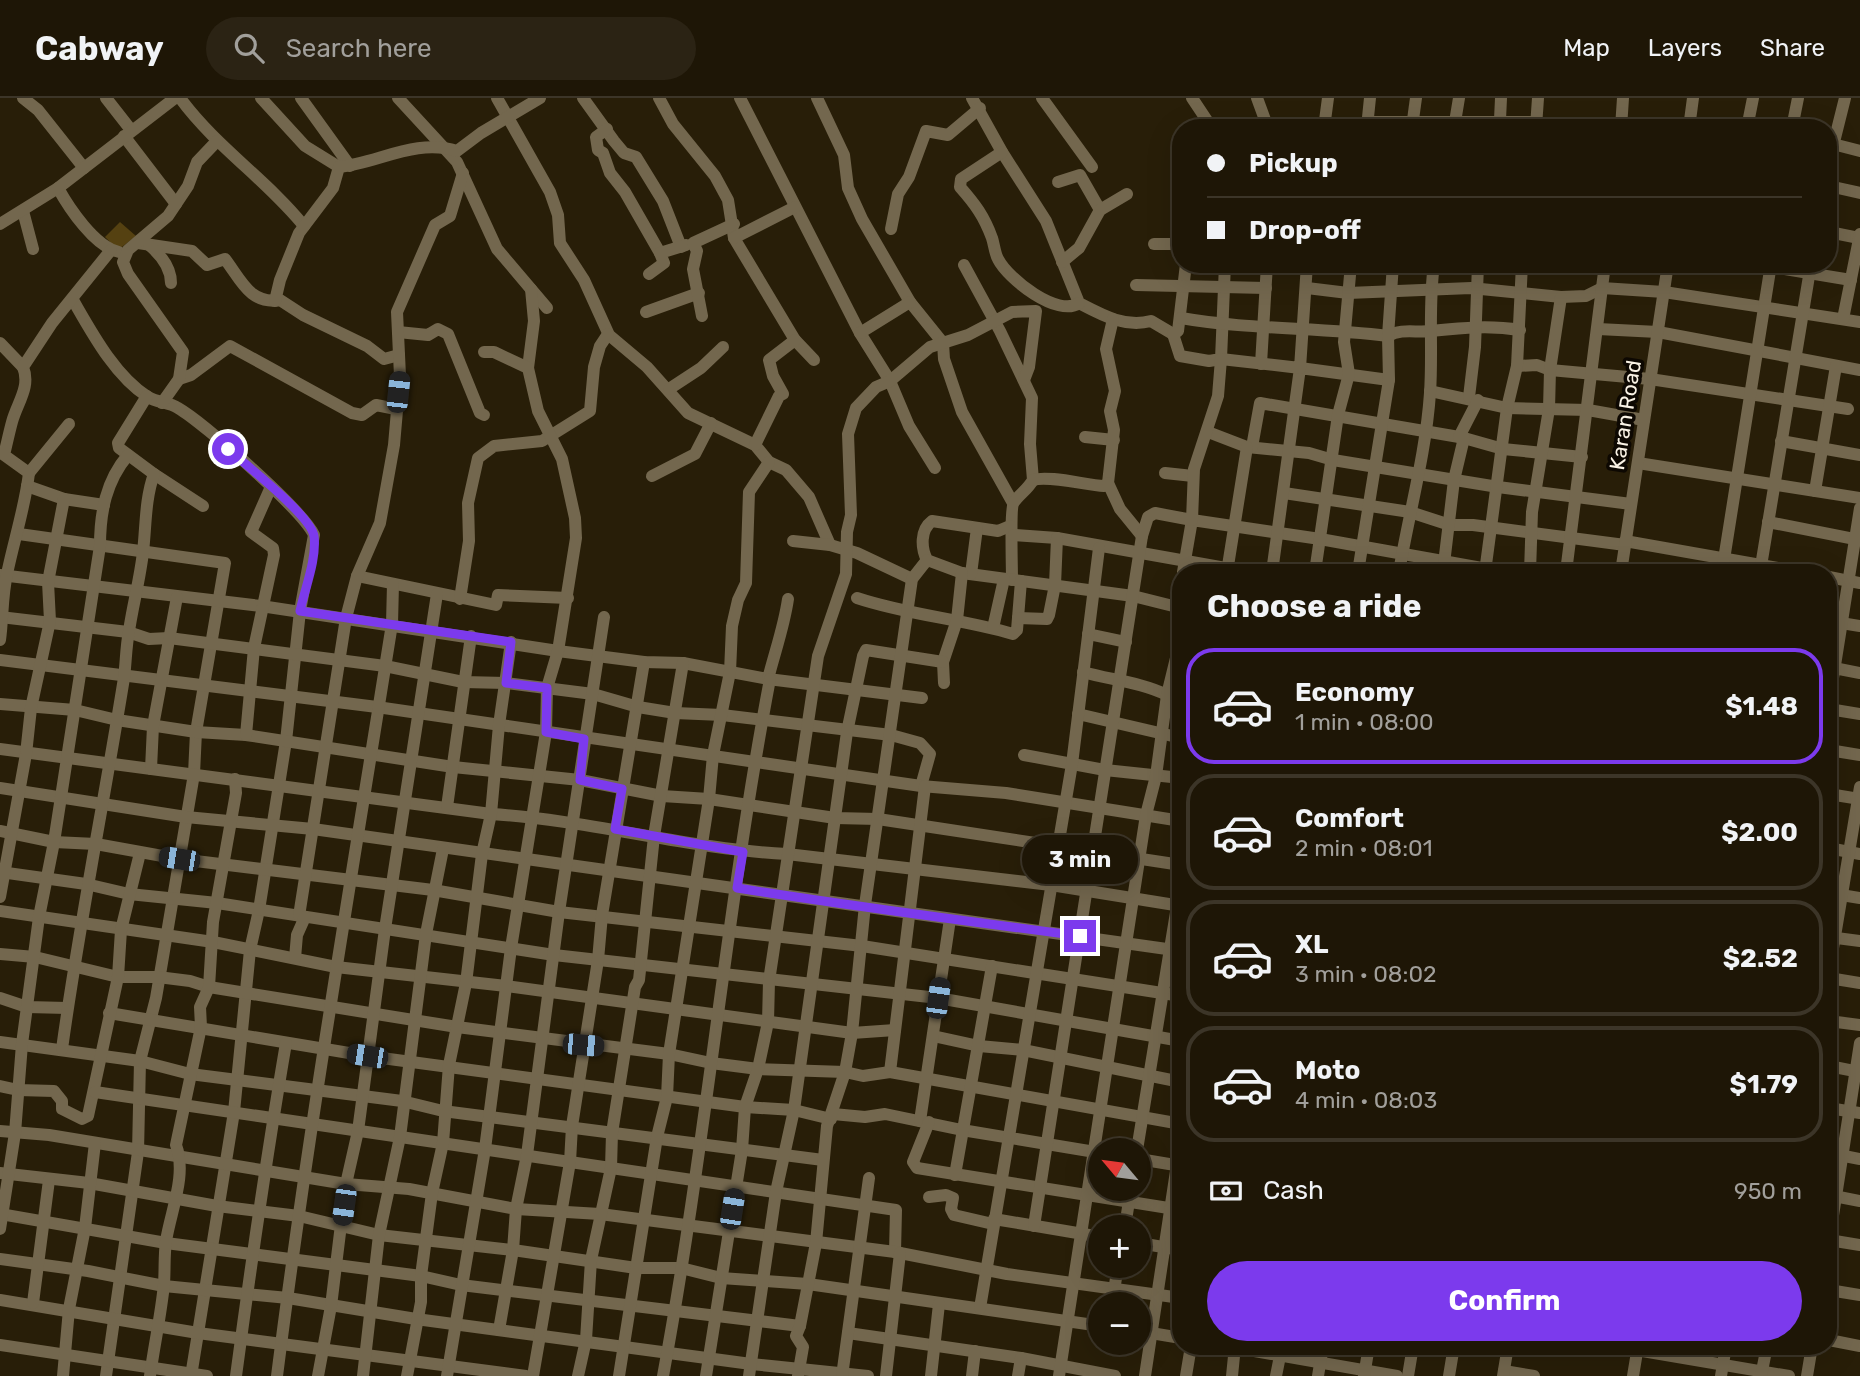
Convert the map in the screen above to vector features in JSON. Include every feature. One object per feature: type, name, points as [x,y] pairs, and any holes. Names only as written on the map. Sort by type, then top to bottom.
[{"type":"street","points":[[23,98],[38,110],[84,168]]},
{"type":"street","points":[[106,98],[176,204]]},
{"type":"street","points":[[0,224],[58,188],[175,98]]},
{"type":"street","points":[[180,98],[217,141],[270,187],[304,226]]},
{"type":"street","points":[[261,98],[304,146],[344,167],[397,152],[447,148],[457,151],[509,115],[540,98]]},
{"type":"street","points":[[301,98],[344,167]]},
{"type":"street","points":[[398,98],[447,148],[463,173],[497,249],[547,308]]},
{"type":"street","points":[[497,98],[509,115],[555,203],[560,243],[583,280],[608,334],[669,389],[688,413],[755,445],[769,462],[786,470],[809,497],[830,545]]},
{"type":"street","points":[[583,98],[624,153],[636,158],[663,201],[681,247]]},
{"type":"street","points":[[659,98],[673,124],[715,176],[728,200],[734,224],[734,239],[795,340],[814,360]]},
{"type":"street","points":[[740,98],[860,333],[890,381],[909,426],[935,468]]},
{"type":"street","points":[[817,98],[844,155],[848,188],[909,302],[943,343],[944,359],[962,412],[1013,503],[1012,580],[1018,618],[1015,633],[857,598]]},
{"type":"street","points":[[1042,98],[1092,167]]},
{"type":"street","points":[[1192,98],[1206,119]]},
{"type":"street","points":[[1257,98],[1265,119]]},
{"type":"street","points":[[1325,119],[1328,98]]},
{"type":"street","points":[[1368,119],[1370,98]]},
{"type":"street","points":[[1414,119],[1416,98]]},
{"type":"street","points":[[1455,119],[1459,98]]},
{"type":"street","points":[[1500,119],[1501,98]]},
{"type":"street","points":[[1537,119],[1538,98]]},
{"type":"street","points":[[1622,119],[1623,98]]},
{"type":"street","points":[[1690,119],[1693,98]]},
{"type":"street","points":[[1749,119],[1753,98]]},
{"type":"street","points":[[1794,119],[1798,98]]},
{"type":"street","points":[[1837,122],[1845,98]]},
{"type":"street","points":[[891,229],[898,194],[909,177],[926,131],[948,135],[976,103],[1002,152],[1046,220],[1079,303]]},
{"type":"street","points":[[607,129],[596,137],[598,150],[603,153],[610,173],[625,192],[663,263],[649,274]]},
{"type":"street","points":[[162,403],[179,379],[183,352],[128,274],[123,262],[176,204],[188,186],[197,162],[217,141]]},
{"type":"street","points":[[1837,145],[1860,151]]},
{"type":"street","points":[[1002,152],[961,179],[960,187],[983,215],[997,259],[1036,296],[1065,307],[1079,303],[1113,319],[1140,324],[1151,321],[1173,334],[1180,356],[1209,361],[1221,359],[1261,363],[1389,380]]},
{"type":"street","points":[[275,301],[279,280],[304,226],[333,188],[344,167]]},
{"type":"street","points":[[295,958],[296,935],[303,926],[306,874],[338,659],[357,576],[380,523],[394,445],[399,355],[397,312],[435,225],[450,216],[463,173]]},
{"type":"street","points":[[1058,182],[1080,175],[1100,211]]},
{"type":"street","points":[[58,188],[69,209],[111,250]]},
{"type":"street","points":[[1837,188],[1860,193]]},
{"type":"street","points":[[1062,262],[1079,248],[1100,211],[1127,194]]},
{"type":"street","points":[[734,239],[795,207]]},
{"type":"street","points":[[23,211],[33,249]]},
{"type":"street","points":[[660,253],[695,242],[734,224]]},
{"type":"street","points":[[1837,233],[1860,236],[1843,319]]},
{"type":"street","points":[[695,242],[697,262],[693,269],[702,316]]},
{"type":"street","points":[[1154,244],[1172,244]]},
{"type":"street","points":[[138,246],[160,254],[171,272],[171,283]]},
{"type":"street","points":[[23,367],[52,323],[111,250],[138,246],[192,251],[207,264],[225,259],[251,296],[268,303],[283,301],[303,315],[367,346],[384,359],[399,355]]},
{"type":"street","points":[[964,265],[1024,380],[1032,406],[1030,444],[1034,480]]},
{"type":"street","points":[[1173,334],[1178,331],[1181,318],[1186,273]]},
{"type":"street","points":[[1185,564],[1192,520],[1193,476],[1218,396],[1225,273]]},
{"type":"street","points":[[1261,363],[1261,324],[1267,273]]},
{"type":"street","points":[[1273,564],[1296,410],[1307,273]]},
{"type":"street","points":[[1316,564],[1338,415],[1349,374],[1345,330],[1350,273]]},
{"type":"street","points":[[1360,564],[1367,506],[1389,380],[1388,336],[1392,273]]},
{"type":"street","points":[[1400,564],[1426,431],[1430,391],[1430,289],[1433,273]]},
{"type":"street","points":[[1444,564],[1454,480],[1473,398],[1478,273]]},
{"type":"street","points":[[1487,564],[1507,408],[1517,366],[1522,273]]},
{"type":"street","points":[[1567,564],[1594,372],[1604,273]]},
{"type":"street","name":"Karan Road","points":[[1622,564],[1667,273]]},
{"type":"street","points":[[1723,564],[1769,273]]},
{"type":"street","points":[[1761,564],[1809,273]]},
{"type":"street","points":[[1825,273],[1851,280]]},
{"type":"street","points":[[1136,285],[1266,288]]},
{"type":"street","points":[[1307,288],[1348,292],[1477,289],[1561,296],[1586,296],[1602,288],[1664,292],[1860,322]]},
{"type":"street","points":[[448,1372],[474,1202],[485,1149],[511,948],[546,732],[547,688],[558,651],[568,598],[575,518],[562,459],[538,411],[528,368],[534,321],[531,289]]},
{"type":"street","points":[[646,312],[699,293]]},
{"type":"street","points":[[1530,564],[1540,453],[1549,409],[1550,370],[1561,296]]},
{"type":"street","points":[[73,300],[110,358],[148,396],[179,408],[299,512],[314,536],[300,611],[286,741],[250,950],[234,1112],[192,1375]]},
{"type":"street","points":[[860,333],[909,302]]},
{"type":"street","points":[[706,1376],[742,1150],[745,1107],[758,1069],[768,1022],[769,981],[805,727],[816,683],[818,656],[846,574],[851,515],[848,456],[852,418],[856,408],[876,387],[890,381],[919,353],[968,335],[1012,312],[1036,311],[1024,380]]},
{"type":"street","points":[[1181,318],[1223,326],[1261,324],[1388,336],[1397,331],[1431,331],[1451,327],[1474,329],[1494,326],[1520,330]]},
{"type":"street","points":[[1113,319],[1106,349],[1115,391],[1110,411],[1114,440],[1108,483],[1120,509],[1142,536]]},
{"type":"street","points":[[1598,329],[1658,332],[1860,370]]},
{"type":"street","points":[[398,332],[428,335],[439,330],[448,334],[480,413],[484,415]]},
{"type":"street","points":[[460,599],[469,541],[468,503],[478,458],[494,446],[536,443],[591,409],[592,374],[600,346],[608,334]]},
{"type":"street","points":[[755,445],[779,396],[783,394],[773,376],[769,360],[795,340]]},
{"type":"street","points":[[0,344],[23,367],[25,384],[5,434],[4,455],[28,480],[64,499],[104,505]]},
{"type":"street","points":[[179,379],[191,375],[230,346],[352,413],[362,415],[376,405],[396,409]]},
{"type":"street","points":[[669,389],[701,368],[723,347]]},
{"type":"street","points":[[484,352],[494,352],[528,368]]},
{"type":"street","points":[[1517,366],[1537,365],[1550,370],[1650,379],[1848,409]]},
{"type":"street","points":[[1815,491],[1836,366]]},
{"type":"street","points":[[1430,391],[1473,398],[1507,408],[1588,410],[1644,420]]},
{"type":"street","points":[[148,396],[118,443],[154,474],[203,506]]},
{"type":"street","points":[[1228,564],[1260,403],[1462,437],[1503,449],[1582,457]]},
{"type":"street","points":[[652,476],[695,454],[711,423]]},
{"type":"street","points":[[0,640],[3,575],[19,534],[19,518],[28,480],[69,424]]},
{"type":"street","points":[[1208,432],[1250,447],[1291,451],[1498,487],[1631,504]]},
{"type":"street","points":[[1085,437],[1114,440]]},
{"type":"street","points":[[1781,441],[1860,455]]},
{"type":"street","points":[[0,1229],[4,1173],[15,1132],[22,1044],[38,918],[54,842],[104,505],[108,482],[128,454]]},
{"type":"street","points":[[619,1376],[657,1137],[667,1097],[669,1054],[690,927],[694,883],[709,799],[713,755],[730,672],[734,614],[746,583],[749,492],[769,462]]},
{"type":"street","points":[[1637,463],[1860,498]]},
{"type":"street","points":[[1165,473],[1193,476]]},
{"type":"street","points":[[62,1049],[72,966],[83,922],[86,884],[104,805],[128,632],[143,553],[149,489],[154,474]]},
{"type":"street","points":[[1013,503],[1034,480],[1043,479],[1081,486],[1104,486],[1108,483]]},
{"type":"street","points":[[246,735],[254,649],[273,548],[251,532],[270,489]]},
{"type":"street","points":[[1284,493],[1410,512],[1450,525],[1570,540],[1625,543],[1742,564]]},
{"type":"street","points":[[0,897],[5,832],[19,792],[31,708],[50,621],[48,582],[64,499]]},
{"type":"street","points":[[1837,618],[1854,582],[1860,508]]},
{"type":"street","points":[[1034,1226],[1139,553],[1148,517],[1155,513],[1235,528],[1320,539],[1434,564]]},
{"type":"street","points":[[1172,605],[1133,596],[966,574],[927,560],[922,550],[927,524],[932,521],[998,531],[1012,530],[1099,548],[1139,553],[1174,564]]},
{"type":"street","points":[[1768,522],[1858,539]]},
{"type":"street","points":[[944,683],[943,662],[957,620],[977,528]]},
{"type":"street","points":[[19,534],[143,553],[191,556],[225,563],[196,732],[194,774],[151,1020],[140,1061],[140,1098],[136,1114],[138,1152],[127,1237],[118,1277],[106,1376]]},
{"type":"street","points":[[1018,618],[1047,619],[1055,585],[1056,538]]},
{"type":"street","points":[[793,541],[830,545],[846,552],[858,553],[912,579]]},
{"type":"street","points":[[980,1308],[1072,764],[1099,548]]},
{"type":"street","points":[[799,1372],[803,1347],[796,1336],[816,1243],[818,1198],[827,1126],[845,1072],[852,1033],[865,905],[912,579],[927,560]]},
{"type":"street","points":[[3,575],[219,600],[644,663],[683,663],[769,679],[816,683],[855,692],[897,693],[922,698]]},
{"type":"street","points":[[357,576],[496,605],[498,595],[568,598]]},
{"type":"street","points":[[993,628],[1012,580]]},
{"type":"street","points":[[277,1376],[291,1261],[315,1124],[342,923],[392,624],[393,584]]},
{"type":"street","points":[[318,1376],[331,1306],[346,1184],[358,1130],[367,1056],[376,1013],[385,929],[438,594]]},
{"type":"street","points":[[151,769],[153,726],[177,597]]},
{"type":"street","points":[[663,1376],[697,1180],[699,1143],[755,762],[769,679],[777,643],[783,633],[788,598]]},
{"type":"street","points":[[2,617],[128,632],[149,639],[169,638],[296,653],[385,666],[463,682],[506,683],[593,694],[638,707],[675,713],[762,719],[805,727],[891,735],[920,743],[930,754],[923,786],[890,1072]]},
{"type":"street","points":[[499,1330],[513,1250],[516,1209],[527,1155],[584,739],[601,657],[604,617]]},
{"type":"street","points":[[1837,622],[1860,626]]},
{"type":"street","points":[[1088,634],[1126,642]]},
{"type":"street","points":[[447,807],[457,720],[471,636]]},
{"type":"street","points":[[407,1376],[421,1301],[421,1276],[428,1240],[432,1193],[443,1143],[443,1111],[449,1065],[466,983],[482,854],[491,814],[499,725],[511,642]]},
{"type":"street","points":[[750,1370],[772,1238],[776,1192],[794,1110],[847,732],[866,650],[943,662]]},
{"type":"street","points":[[0,660],[377,707],[630,746],[713,755],[923,786],[1066,802],[1172,820]]},
{"type":"street","points":[[533,1376],[554,1257],[559,1212],[570,1162],[583,1045],[598,960],[601,915],[644,663]]},
{"type":"street","points":[[578,1376],[586,1340],[591,1260],[611,1168],[612,1133],[632,1004],[639,980],[654,836],[683,663]]},
{"type":"street","points":[[1837,669],[1860,673]]},
{"type":"street","points":[[1083,672],[1119,682],[1146,685],[1167,695]]},
{"type":"street","points":[[1097,1138],[1099,1110],[1128,944],[1146,816],[1156,776],[1167,695],[1172,678]]},
{"type":"street","points":[[0,704],[75,710],[117,720],[196,732],[246,735],[453,767],[580,780],[662,796],[709,799],[835,818],[878,819],[1140,856],[1172,863]]},
{"type":"street","points":[[1837,710],[1860,714]]},
{"type":"street","points":[[1078,714],[1172,737]]},
{"type":"street","points":[[0,749],[491,814],[531,816],[743,852],[787,853],[1051,885],[1172,905]]},
{"type":"street","points":[[1837,751],[1860,755]]},
{"type":"street","points":[[1024,755],[1105,770],[1172,777]]},
{"type":"street","points":[[150,1372],[164,1286],[166,1243],[171,1210],[176,1199],[181,1157],[176,1145],[201,1027],[200,1007],[209,987],[222,863],[236,793],[235,779]]},
{"type":"street","points":[[0,788],[186,817],[313,829],[737,888],[822,903],[865,905],[1172,950]]},
{"type":"street","points":[[1837,794],[1859,795],[1854,853],[1837,890]]},
{"type":"street","points":[[5,832],[54,842],[96,844],[179,859],[433,890],[559,912],[816,943],[862,946],[904,955],[944,958],[1172,994]]},
{"type":"street","points":[[363,1376],[379,1236],[400,1137],[402,1101],[426,934],[443,849]]},
{"type":"street","points":[[0,1086],[18,1090],[54,1091],[62,1101],[62,1109],[82,1119],[88,1116],[95,1092],[108,1013],[118,977],[121,930],[140,853]]},
{"type":"street","points":[[2,872],[86,884],[129,894],[426,934],[472,944],[811,986],[938,998],[1172,1040]]},
{"type":"street","points":[[1837,894],[1860,898]]},
{"type":"street","points":[[0,911],[213,942],[336,967],[549,991],[852,1033],[895,1030]]},
{"type":"street","points":[[950,919],[926,1079],[925,1121],[913,1165],[955,1175],[1172,1209]]},
{"type":"street","points":[[1837,938],[1860,942]]},
{"type":"street","points":[[0,954],[35,957],[118,977],[158,977],[190,981],[209,987],[457,1027],[502,1031],[583,1045],[627,1048],[711,1063],[758,1069],[845,1072],[863,1076],[890,1072],[1172,1123]]},
{"type":"street","points":[[1139,1138],[1163,993],[1172,963]]},
{"type":"street","points":[[955,1175],[992,966]]},
{"type":"street","points":[[1837,979],[1860,983]]},
{"type":"street","points":[[0,998],[27,1007],[67,1008]]},
{"type":"street","points":[[108,1013],[367,1056],[537,1077],[667,1097],[832,1116],[865,1117],[885,1114],[1088,1151]]},
{"type":"street","points":[[1837,1022],[1860,1025]]},
{"type":"street","points":[[933,1036],[979,1046],[1023,1050],[1172,1080]]},
{"type":"street","points":[[0,1042],[140,1061],[190,1074],[402,1101],[443,1111],[531,1120],[823,1160]]},
{"type":"street","points":[[236,1376],[272,1118],[286,1043]]},
{"type":"street","points":[[1837,1176],[1855,1112],[1860,1043]]},
{"type":"street","points":[[1837,1067],[1858,1071]]},
{"type":"street","points":[[95,1092],[896,1210],[896,1299],[886,1376]]},
{"type":"street","points":[[1837,1109],[1855,1112]]},
{"type":"street","points":[[0,1131],[95,1143],[346,1184],[432,1193],[516,1209],[600,1214],[898,1253],[985,1269],[1172,1296]]},
{"type":"street","points":[[62,1376],[69,1309],[85,1228],[95,1143]]},
{"type":"street","points":[[1837,1155],[1860,1159]]},
{"type":"street","points":[[1152,1161],[1172,1164]]},
{"type":"street","points":[[4,1173],[89,1183],[217,1206],[299,1216],[379,1236],[513,1250],[636,1268],[681,1268],[722,1278],[808,1284],[896,1299],[980,1308],[1088,1324]]},
{"type":"street","points":[[842,1374],[869,1178]]},
{"type":"street","points":[[33,1303],[49,1180]]},
{"type":"street","points":[[1060,1371],[1088,1186]]},
{"type":"street","points":[[929,1197],[946,1195],[953,1198],[951,1209],[954,1215],[1088,1235]]},
{"type":"street","points":[[1837,1197],[1860,1201]]},
{"type":"street","points":[[1127,1215],[1129,1202]]},
{"type":"street","points":[[0,1214],[43,1219],[127,1237],[211,1247],[291,1261],[421,1276],[461,1285],[757,1323],[800,1326]]},
{"type":"street","points":[[1151,1313],[1157,1294],[1164,1247],[1172,1222]]},
{"type":"street","points":[[1837,1241],[1860,1245]]},
{"type":"street","points":[[1151,1245],[1172,1248]]},
{"type":"street","points":[[0,1259],[164,1286],[288,1298],[416,1319],[624,1345],[709,1358],[750,1370],[868,1376]]},
{"type":"street","points":[[1114,1292],[1116,1278]]},
{"type":"street","points":[[1837,1291],[1860,1295]]},
{"type":"street","points":[[0,1300],[33,1303],[198,1333],[282,1342],[409,1362],[448,1372],[526,1376]]},
{"type":"street","points":[[931,1376],[939,1304]]},
{"type":"street","points":[[848,1333],[1021,1358],[1060,1371],[1115,1376]]},
{"type":"street","points":[[1151,1333],[1172,1336]]},
{"type":"street","points":[[1837,1342],[1860,1346]]},
{"type":"street","points":[[0,1345],[108,1362],[150,1372],[207,1376]]},
{"type":"street","points":[[972,1376],[975,1352]]},
{"type":"street","points":[[1145,1355],[1145,1376]]},
{"type":"street","points":[[1186,1376],[1190,1355]]},
{"type":"street","points":[[1231,1376],[1232,1355]]},
{"type":"street","points":[[1276,1376],[1280,1355]]},
{"type":"street","points":[[1291,1355],[1319,1369],[1398,1376]]},
{"type":"street","points":[[1364,1373],[1367,1355]]},
{"type":"street","points":[[1408,1376],[1412,1355]]},
{"type":"street","points":[[1449,1376],[1452,1355]]},
{"type":"street","points":[[1507,1355],[1504,1373],[1534,1376]]},
{"type":"street","points":[[1633,1376],[1636,1355]]},
{"type":"street","points":[[1664,1355],[1722,1370],[1789,1376]]},
{"type":"street","points":[[1762,1374],[1765,1355]]},
{"type":"street","points":[[1807,1376],[1810,1355]]},
{"type":"street","points":[[1018,1376],[1021,1358]]},
{"type":"shaded area","points":[[120,222],[136,236],[118,250],[105,237]]},
{"type":"route","points":[[228,449],[270,489],[286,499],[310,526],[314,536],[313,550],[300,611],[511,642],[506,683],[547,688],[546,732],[584,739],[580,780],[622,789],[615,829],[743,852],[737,888],[822,903],[865,905],[1080,936]]}]
